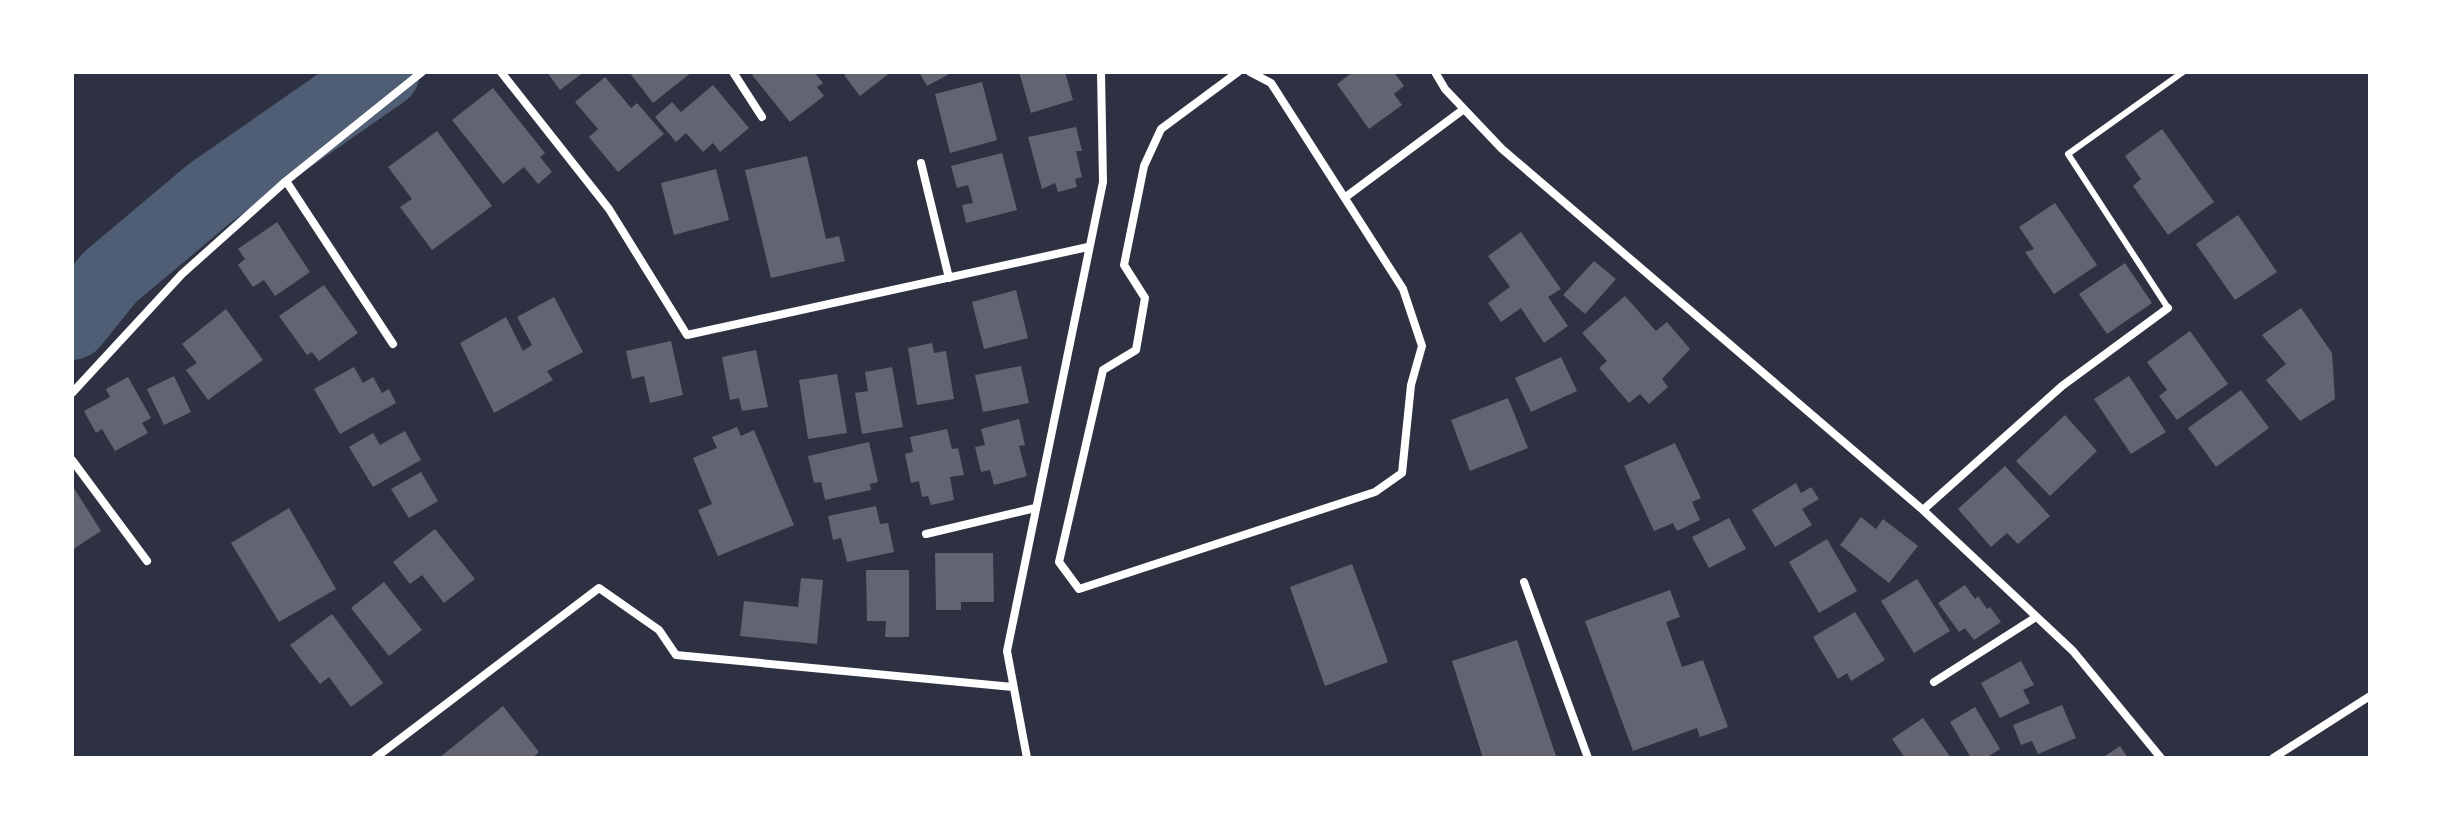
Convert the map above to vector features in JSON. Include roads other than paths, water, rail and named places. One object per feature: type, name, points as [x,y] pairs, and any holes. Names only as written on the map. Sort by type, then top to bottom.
[{"type":"street","points":[[72,393],[182,274],[286,181],[422,72]]},
{"type":"street","points":[[501,72],[609,209],[687,335],[1088,247]]},
{"type":"street","points":[[733,72],[762,117]]},
{"type":"street","points":[[1027,758],[1007,651],[1103,182],[1101,72]]},
{"type":"street","points":[[1238,72],[1161,129],[1144,166],[1124,265],[1145,298],[1136,350],[1103,370],[1059,562],[1079,589],[1375,492],[1402,473],[1411,385],[1422,346],[1403,289],[1347,196],[1271,83],[1250,72]]},
{"type":"street","points":[[1435,72],[1445,89],[1502,149],[1923,510],[2073,651],[2161,758]]},
{"type":"street","points":[[1347,196],[1464,109]]},
{"type":"street","points":[[921,163],[949,278]]},
{"type":"street","points":[[286,181],[393,344]]},
{"type":"street","points":[[1923,510],[2062,386],[2168,308]]},
{"type":"street","points":[[72,460],[147,561]]},
{"type":"street","points":[[926,534],[1035,508]]},
{"type":"street","points":[[1524,582],[1588,758]]},
{"type":"street","points":[[375,758],[599,588],[659,630],[676,655],[1013,687]]},
{"type":"street","points":[[1934,682],[2036,617]]},
{"type":"street","points":[[2273,758],[2370,696]]},
{"type":"lane","points":[[2168,308],[2068,154],[2183,72]]},
{"type":"waterway","points":[[72,324],[110,277],[210,193],[384,72]]}]
